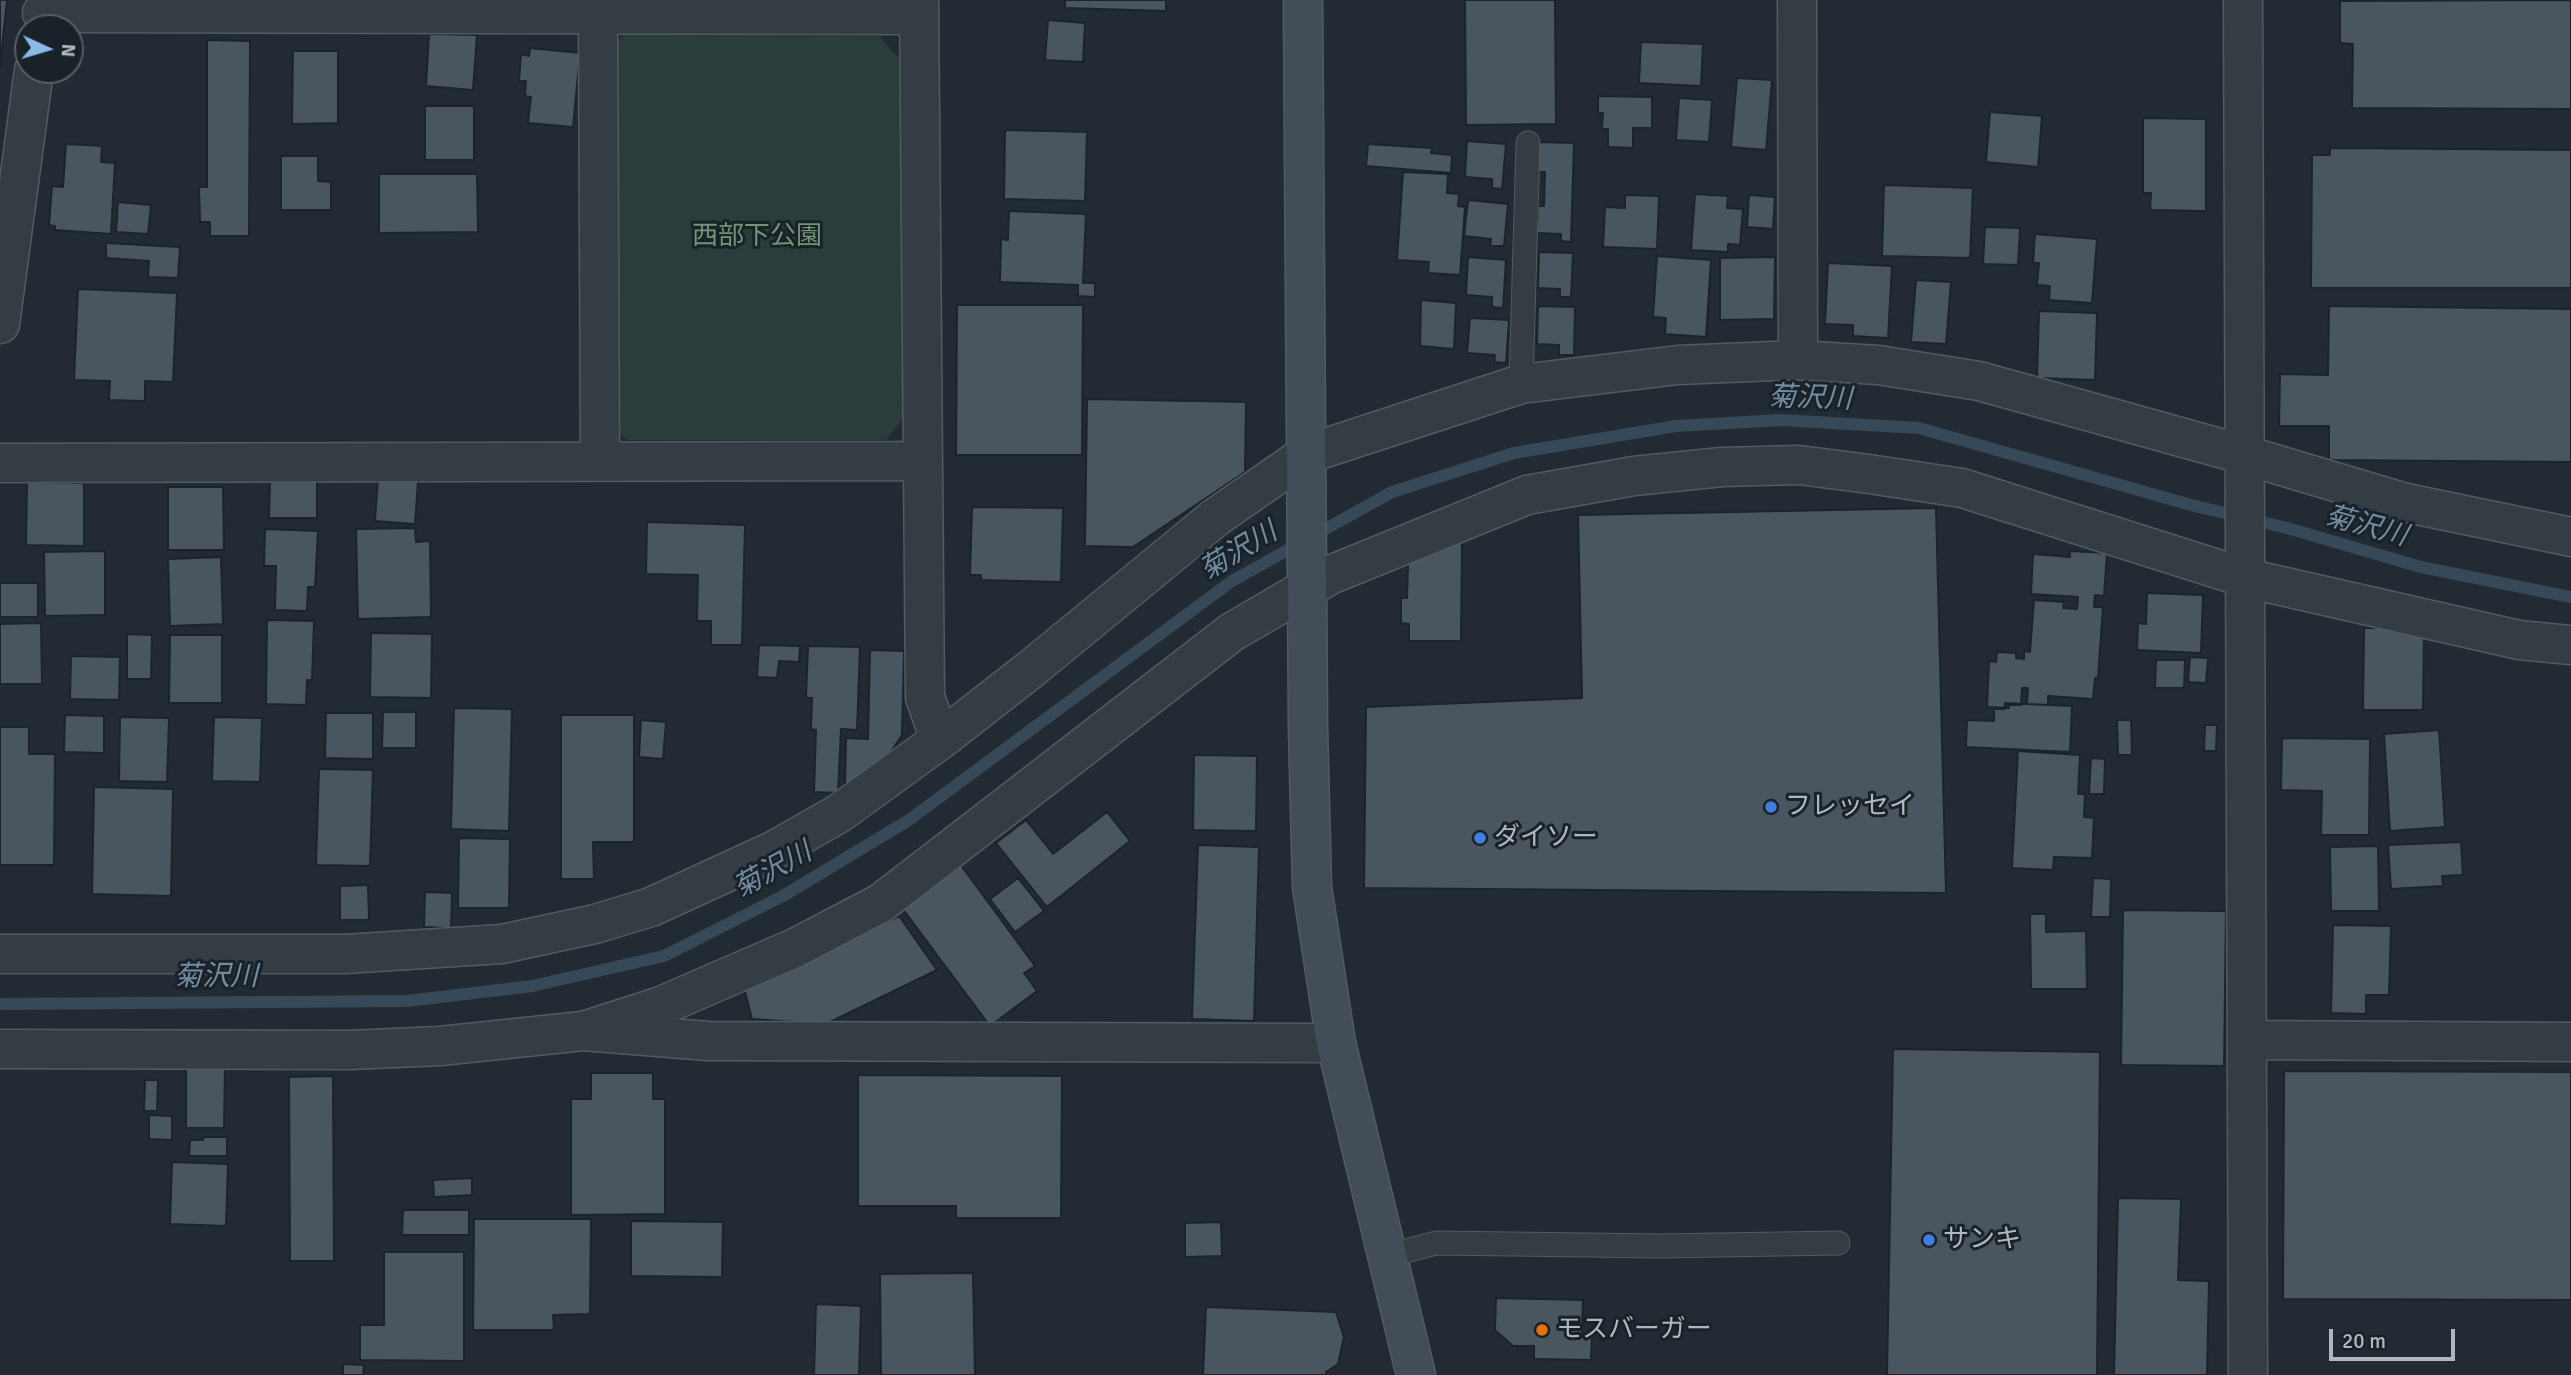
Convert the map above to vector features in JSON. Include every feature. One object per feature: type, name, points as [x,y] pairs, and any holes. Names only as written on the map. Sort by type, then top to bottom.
[{"type":"street","points":[[1303,0],[1312,887],[1336,1043],[1416,1375]]},
{"type":"street","points":[[1797,0],[1798,360]]},
{"type":"street","points":[[2243,0],[2248,1375]]},
{"type":"street","points":[[84,14],[598,16],[919,8],[925,696],[940,740]]},
{"type":"street","points":[[598,16],[600,461]]},
{"type":"street","points":[[0,324],[32,84]]},
{"type":"street","points":[[0,954],[345,954],[502,944],[595,924],[650,907],[773,851],[838,814],[940,740],[1216,517],[1307,466],[1521,384],[1678,365],[1798,360],[1878,365],[1979,382],[2245,473],[2571,537]]},
{"type":"street","points":[[0,463],[922,461]]},
{"type":"street","points":[[583,1031],[661,1006],[797,947],[881,903],[1231,632],[1307,579],[1330,575],[1527,495],[1634,476],[1722,467],[1799,466],[1962,488],[2519,640],[2571,645]]},
{"type":"street","points":[[0,1049],[350,1050],[440,1046],[583,1031],[708,1041],[1336,1043]]},
{"type":"street","points":[[2248,1040],[2571,1042]]},
{"type":"lane","points":[[1521,384],[1528,143]]},
{"type":"lane","points":[[1387,1256],[1436,1243],[1660,1246],[1838,1243]]},
{"type":"green space","name":"西部下公園","points":[[623,35],[879,36],[899,59],[905,415],[886,440],[628,440],[612,427],[610,53]]},
{"type":"building","points":[[0,0],[7,0],[0,67]]},
{"type":"building","points":[[1065,0],[1166,0],[1166,11],[1065,8]]},
{"type":"building","points":[[1465,0],[1555,0],[1556,124],[1466,125]]},
{"type":"building","points":[[2571,0],[2571,109],[2352,108],[2353,44],[2340,43],[2340,1]]},
{"type":"building","points":[[1048,20],[1085,23],[1083,62],[1045,60]]},
{"type":"building","points":[[429,34],[477,35],[473,90],[426,86]]},
{"type":"building","points":[[207,40],[250,41],[249,236],[210,236],[210,222],[200,222],[199,187],[207,187]]},
{"type":"building","points":[[1641,42],[1703,44],[1701,86],[1639,83]]},
{"type":"building","points":[[530,48],[580,53],[573,127],[528,123],[531,97],[525,96],[526,81],[519,81],[521,54],[529,56]]},
{"type":"building","points":[[293,51],[338,51],[338,123],[292,124]]},
{"type":"building","points":[[1737,78],[1772,80],[1766,150],[1731,147]]},
{"type":"building","points":[[1598,96],[1652,97],[1652,128],[1633,128],[1633,148],[1608,147],[1608,129],[1602,129],[1603,113],[1598,113]]},
{"type":"building","points":[[1679,98],[1712,100],[1709,142],[1676,140]]},
{"type":"building","points":[[425,106],[474,106],[474,160],[425,160]]},
{"type":"building","points":[[1990,112],[2042,116],[2038,167],[1986,162]]},
{"type":"building","points":[[2143,118],[2206,119],[2206,211],[2150,210],[2151,193],[2143,193]]},
{"type":"building","points":[[1005,130],[1087,132],[1085,201],[1004,199]]},
{"type":"building","points":[[1467,141],[1506,144],[1502,189],[1492,188],[1492,179],[1465,177]]},
{"type":"building","points":[[1538,142],[1574,143],[1571,242],[1561,241],[1561,234],[1537,233],[1538,206],[1544,206],[1545,172],[1538,172]]},
{"type":"building","points":[[66,144],[102,146],[101,162],[115,163],[111,234],[55,230],[55,226],[49,225],[52,186],[63,187]]},
{"type":"building","points":[[1368,144],[1432,148],[1431,153],[1452,155],[1451,173],[1366,166]]},
{"type":"building","points":[[2330,148],[2571,150],[2571,288],[2311,288],[2312,155],[2330,155]]},
{"type":"building","points":[[281,156],[318,156],[318,181],[331,182],[331,210],[281,210]]},
{"type":"building","points":[[1403,172],[1448,174],[1447,193],[1459,194],[1458,206],[1465,207],[1460,275],[1428,273],[1429,262],[1397,260]]},
{"type":"building","points":[[379,174],[477,174],[478,232],[379,233]]},
{"type":"building","points":[[1884,185],[1973,188],[1970,258],[1882,256]]},
{"type":"building","points":[[1695,194],[1728,196],[1727,208],[1743,209],[1740,245],[1728,244],[1728,252],[1691,250]]},
{"type":"building","points":[[1625,195],[1659,196],[1657,249],[1603,247],[1605,207],[1625,208]]},
{"type":"building","points":[[1749,195],[1775,197],[1773,229],[1747,227]]},
{"type":"building","points":[[1468,200],[1508,204],[1504,246],[1490,246],[1491,239],[1464,236]]},
{"type":"building","points":[[118,202],[151,205],[148,234],[116,232]]},
{"type":"building","points":[[1009,211],[1086,214],[1083,283],[1095,283],[1095,297],[1078,296],[1078,285],[1000,282],[1001,239],[1008,240]]},
{"type":"building","points":[[1985,227],[2020,228],[2018,265],[1983,264]]},
{"type":"building","points":[[2035,234],[2097,239],[2092,303],[2049,300],[2050,286],[2037,285],[2039,263],[2033,263]]},
{"type":"building","points":[[106,243],[180,247],[178,278],[148,277],[149,261],[106,258]]},
{"type":"building","points":[[1539,252],[1573,253],[1571,297],[1560,297],[1560,289],[1538,288]]},
{"type":"building","points":[[1657,256],[1711,260],[1706,337],[1665,334],[1666,318],[1653,317]]},
{"type":"building","points":[[1468,257],[1506,260],[1503,308],[1492,307],[1492,297],[1466,295]]},
{"type":"building","points":[[1775,257],[1774,319],[1720,320],[1720,258]]},
{"type":"building","points":[[1828,263],[1892,266],[1888,338],[1853,336],[1853,325],[1825,324]]},
{"type":"building","points":[[1916,280],[1951,282],[1946,344],[1911,342]]},
{"type":"building","points":[[78,289],[177,293],[173,382],[145,381],[145,401],[109,400],[110,381],[74,380]]},
{"type":"building","points":[[1421,300],[1456,303],[1454,349],[1420,346]]},
{"type":"building","points":[[957,305],[1083,305],[1082,455],[956,455]]},
{"type":"building","points":[[1538,306],[1575,307],[1574,355],[1559,355],[1559,345],[1537,344]]},
{"type":"building","points":[[2329,306],[2571,309],[2571,462],[2329,460],[2329,426],[2279,426],[2280,374],[2328,375]]},
{"type":"building","points":[[2039,311],[2097,313],[2095,380],[2037,378]]},
{"type":"building","points":[[1470,318],[1509,320],[1506,363],[1494,362],[1495,355],[1467,353]]},
{"type":"building","points":[[1087,399],[1246,402],[1245,472],[1133,547],[1085,546]]},
{"type":"building","points":[[378,478],[418,481],[415,524],[375,521]]},
{"type":"building","points":[[317,479],[317,518],[269,518],[270,480]]},
{"type":"building","points":[[27,482],[84,483],[84,546],[26,545]]},
{"type":"building","points":[[168,487],[223,487],[224,550],[168,550]]},
{"type":"building","points":[[972,507],[1063,508],[1061,582],[981,580],[981,575],[970,575]]},
{"type":"building","points":[[1936,508],[1946,893],[1364,888],[1366,707],[1582,698],[1578,515]]},
{"type":"building","points":[[647,522],[745,525],[742,645],[711,645],[711,621],[697,621],[698,575],[646,574]]},
{"type":"building","points":[[415,528],[416,542],[430,541],[431,617],[358,619],[356,529]]},
{"type":"building","points":[[265,529],[318,531],[315,587],[308,587],[307,611],[275,610],[276,566],[264,566]]},
{"type":"building","points":[[1462,540],[1461,641],[1409,641],[1409,624],[1401,623],[1401,598],[1407,598],[1408,563]]},
{"type":"building","points":[[105,551],[105,615],[45,616],[44,552]]},
{"type":"building","points":[[2070,551],[2107,553],[2104,596],[2095,595],[2094,607],[2103,607],[2098,678],[2095,678],[2093,699],[2048,696],[2048,705],[2027,704],[2028,688],[2022,688],[2021,705],[2009,705],[2009,708],[1987,707],[1989,661],[1996,662],[1997,652],[2016,653],[2016,658],[2024,659],[2024,651],[2030,652],[2034,600],[2064,602],[2063,608],[2077,609],[2078,597],[2031,594],[2033,554],[2070,557]]},
{"type":"building","points":[[221,557],[223,624],[170,626],[168,559]]},
{"type":"building","points":[[0,583],[38,583],[38,617],[0,617]]},
{"type":"building","points":[[2147,593],[2203,595],[2201,653],[2137,650],[2138,623],[2146,624]]},
{"type":"building","points":[[267,620],[314,621],[312,680],[307,680],[306,705],[266,704]]},
{"type":"building","points":[[41,623],[42,684],[0,684],[0,624]]},
{"type":"building","points":[[2364,628],[2424,628],[2423,710],[2363,710]]},
{"type":"building","points":[[371,633],[432,634],[431,698],[370,697]]},
{"type":"building","points":[[127,634],[152,635],[151,679],[127,679]]},
{"type":"building","points":[[170,635],[222,635],[222,703],[169,703]]},
{"type":"building","points":[[759,645],[800,646],[799,662],[779,661],[777,678],[757,677]]},
{"type":"building","points":[[808,646],[860,647],[857,730],[841,729],[838,793],[814,792],[816,730],[811,729],[812,698],[806,698]]},
{"type":"building","points":[[870,650],[904,651],[902,735],[883,764],[845,786],[846,738],[868,739]]},
{"type":"building","points":[[71,656],[120,657],[119,700],[70,699]]},
{"type":"building","points":[[2190,657],[2208,658],[2206,683],[2188,682]]},
{"type":"building","points":[[2156,660],[2185,660],[2184,688],[2155,688]]},
{"type":"building","points":[[2005,703],[2072,706],[2070,752],[1966,747],[1967,720],[1994,721],[1994,709],[2004,709]]},
{"type":"building","points":[[454,708],[512,709],[509,831],[451,829]]},
{"type":"building","points":[[383,712],[416,712],[416,748],[382,748]]},
{"type":"building","points":[[326,713],[373,713],[373,759],[325,758]]},
{"type":"building","points":[[65,715],[104,716],[104,753],[64,752]]},
{"type":"building","points":[[561,715],[634,715],[634,842],[593,842],[594,879],[561,879]]},
{"type":"building","points":[[120,717],[169,718],[167,782],[119,781]]},
{"type":"building","points":[[214,717],[262,718],[260,782],[212,781]]},
{"type":"building","points":[[641,720],[666,722],[663,759],[639,757]]},
{"type":"building","points":[[2117,720],[2131,720],[2132,755],[2118,755]]},
{"type":"building","points":[[2205,725],[2217,725],[2216,751],[2204,751]]},
{"type":"building","points":[[0,727],[29,727],[29,754],[55,754],[54,865],[0,865]]},
{"type":"building","points":[[2439,730],[2445,827],[2390,831],[2384,734]]},
{"type":"building","points":[[2282,738],[2370,739],[2369,835],[2321,835],[2322,791],[2281,790]]},
{"type":"building","points":[[2018,751],[2080,755],[2078,794],[2085,794],[2084,817],[2094,818],[2092,858],[2054,857],[2053,870],[2012,868]]},
{"type":"building","points":[[1194,755],[1257,756],[1256,831],[1193,830]]},
{"type":"building","points":[[2091,758],[2105,759],[2104,794],[2089,794]]},
{"type":"building","points":[[319,769],[373,770],[370,866],[316,865]]},
{"type":"building","points":[[94,787],[173,789],[171,896],[92,894]]},
{"type":"building","points":[[1107,812],[1130,841],[1047,907],[996,843],[1026,820],[1053,854]]},
{"type":"building","points":[[459,838],[510,839],[509,908],[458,908]]},
{"type":"building","points":[[2461,842],[2463,875],[2442,876],[2443,886],[2391,889],[2388,845]]},
{"type":"building","points":[[1198,845],[1259,847],[1254,1021],[1192,1019]]},
{"type":"building","points":[[2378,846],[2379,911],[2331,911],[2330,847]]},
{"type":"building","points":[[960,864],[1035,966],[1024,973],[1037,991],[990,1026],[902,908]]},
{"type":"building","points":[[1018,878],[1044,911],[1015,932],[990,899]]},
{"type":"building","points":[[2093,878],[2111,879],[2110,917],[2091,917]]},
{"type":"building","points":[[368,885],[369,920],[340,920],[340,886]]},
{"type":"building","points":[[425,892],[452,893],[451,928],[424,927]]},
{"type":"building","points":[[2123,910],[2226,911],[2224,1066],[2121,1065]]},
{"type":"building","points":[[2030,914],[2046,914],[2046,932],[2086,931],[2087,989],[2031,989]]},
{"type":"building","points":[[899,916],[937,970],[826,1024],[752,1019],[744,988]]},
{"type":"building","points":[[2333,925],[2391,926],[2389,995],[2366,995],[2366,1014],[2331,1013]]},
{"type":"building","points":[[1893,1049],[2100,1052],[2097,1375],[1887,1375]]},
{"type":"building","points":[[186,1067],[225,1067],[224,1128],[186,1128]]},
{"type":"building","points":[[2284,1071],[2571,1072],[2571,1300],[2283,1299]]},
{"type":"building","points":[[591,1073],[653,1073],[653,1099],[665,1099],[665,1214],[571,1215],[571,1099],[591,1099]]},
{"type":"building","points":[[858,1075],[1062,1076],[1061,1218],[956,1218],[956,1206],[858,1206]]},
{"type":"building","points":[[333,1076],[334,1261],[290,1261],[289,1077]]},
{"type":"building","points":[[145,1080],[158,1080],[157,1111],[144,1111]]},
{"type":"building","points":[[149,1115],[172,1116],[172,1140],[149,1139]]},
{"type":"building","points":[[203,1137],[227,1137],[227,1156],[189,1156],[190,1140],[203,1140]]},
{"type":"building","points":[[172,1162],[228,1164],[226,1226],[170,1224]]},
{"type":"building","points":[[472,1178],[472,1195],[434,1197],[433,1180]]},
{"type":"building","points":[[2118,1198],[2181,1199],[2178,1280],[2209,1281],[2207,1375],[2114,1375]]},
{"type":"building","points":[[403,1210],[469,1210],[469,1235],[402,1235]]},
{"type":"building","points":[[474,1219],[591,1219],[590,1314],[553,1315],[554,1330],[473,1330]]},
{"type":"building","points":[[631,1221],[723,1222],[722,1277],[631,1276]]},
{"type":"building","points":[[1221,1222],[1222,1256],[1185,1257],[1185,1223]]},
{"type":"building","points":[[384,1252],[464,1252],[464,1361],[360,1360],[360,1325],[384,1325]]},
{"type":"building","points":[[973,1273],[975,1375],[881,1375],[880,1274]]},
{"type":"building","points":[[1496,1298],[1583,1300],[1582,1331],[1583,1334],[1592,1334],[1591,1360],[1534,1359],[1534,1346],[1513,1346],[1495,1330]]},
{"type":"building","points":[[816,1304],[861,1306],[859,1375],[814,1375]]},
{"type":"building","points":[[1206,1307],[1336,1312],[1344,1337],[1338,1364],[1326,1372],[1326,1375],[1203,1375]]},
{"type":"building","points":[[343,1364],[364,1365],[363,1375],[343,1375]]},
{"type":"waterway","name":"菊沢川","points":[[0,1004],[407,1001],[532,986],[664,956],[783,896],[909,820],[1232,581],[1392,492],[1514,453],[1676,426],[1781,420],[1919,428],[2421,567],[2571,597]]},
{"type":"place","name":"フレッセイ","points":[[1771,807]]},
{"type":"place","name":"ダイソー","points":[[1480,838]]},
{"type":"place","name":"サンキ","points":[[1929,1240]]},
{"type":"place","name":"モスバーガー","points":[[1542,1330]]}]
